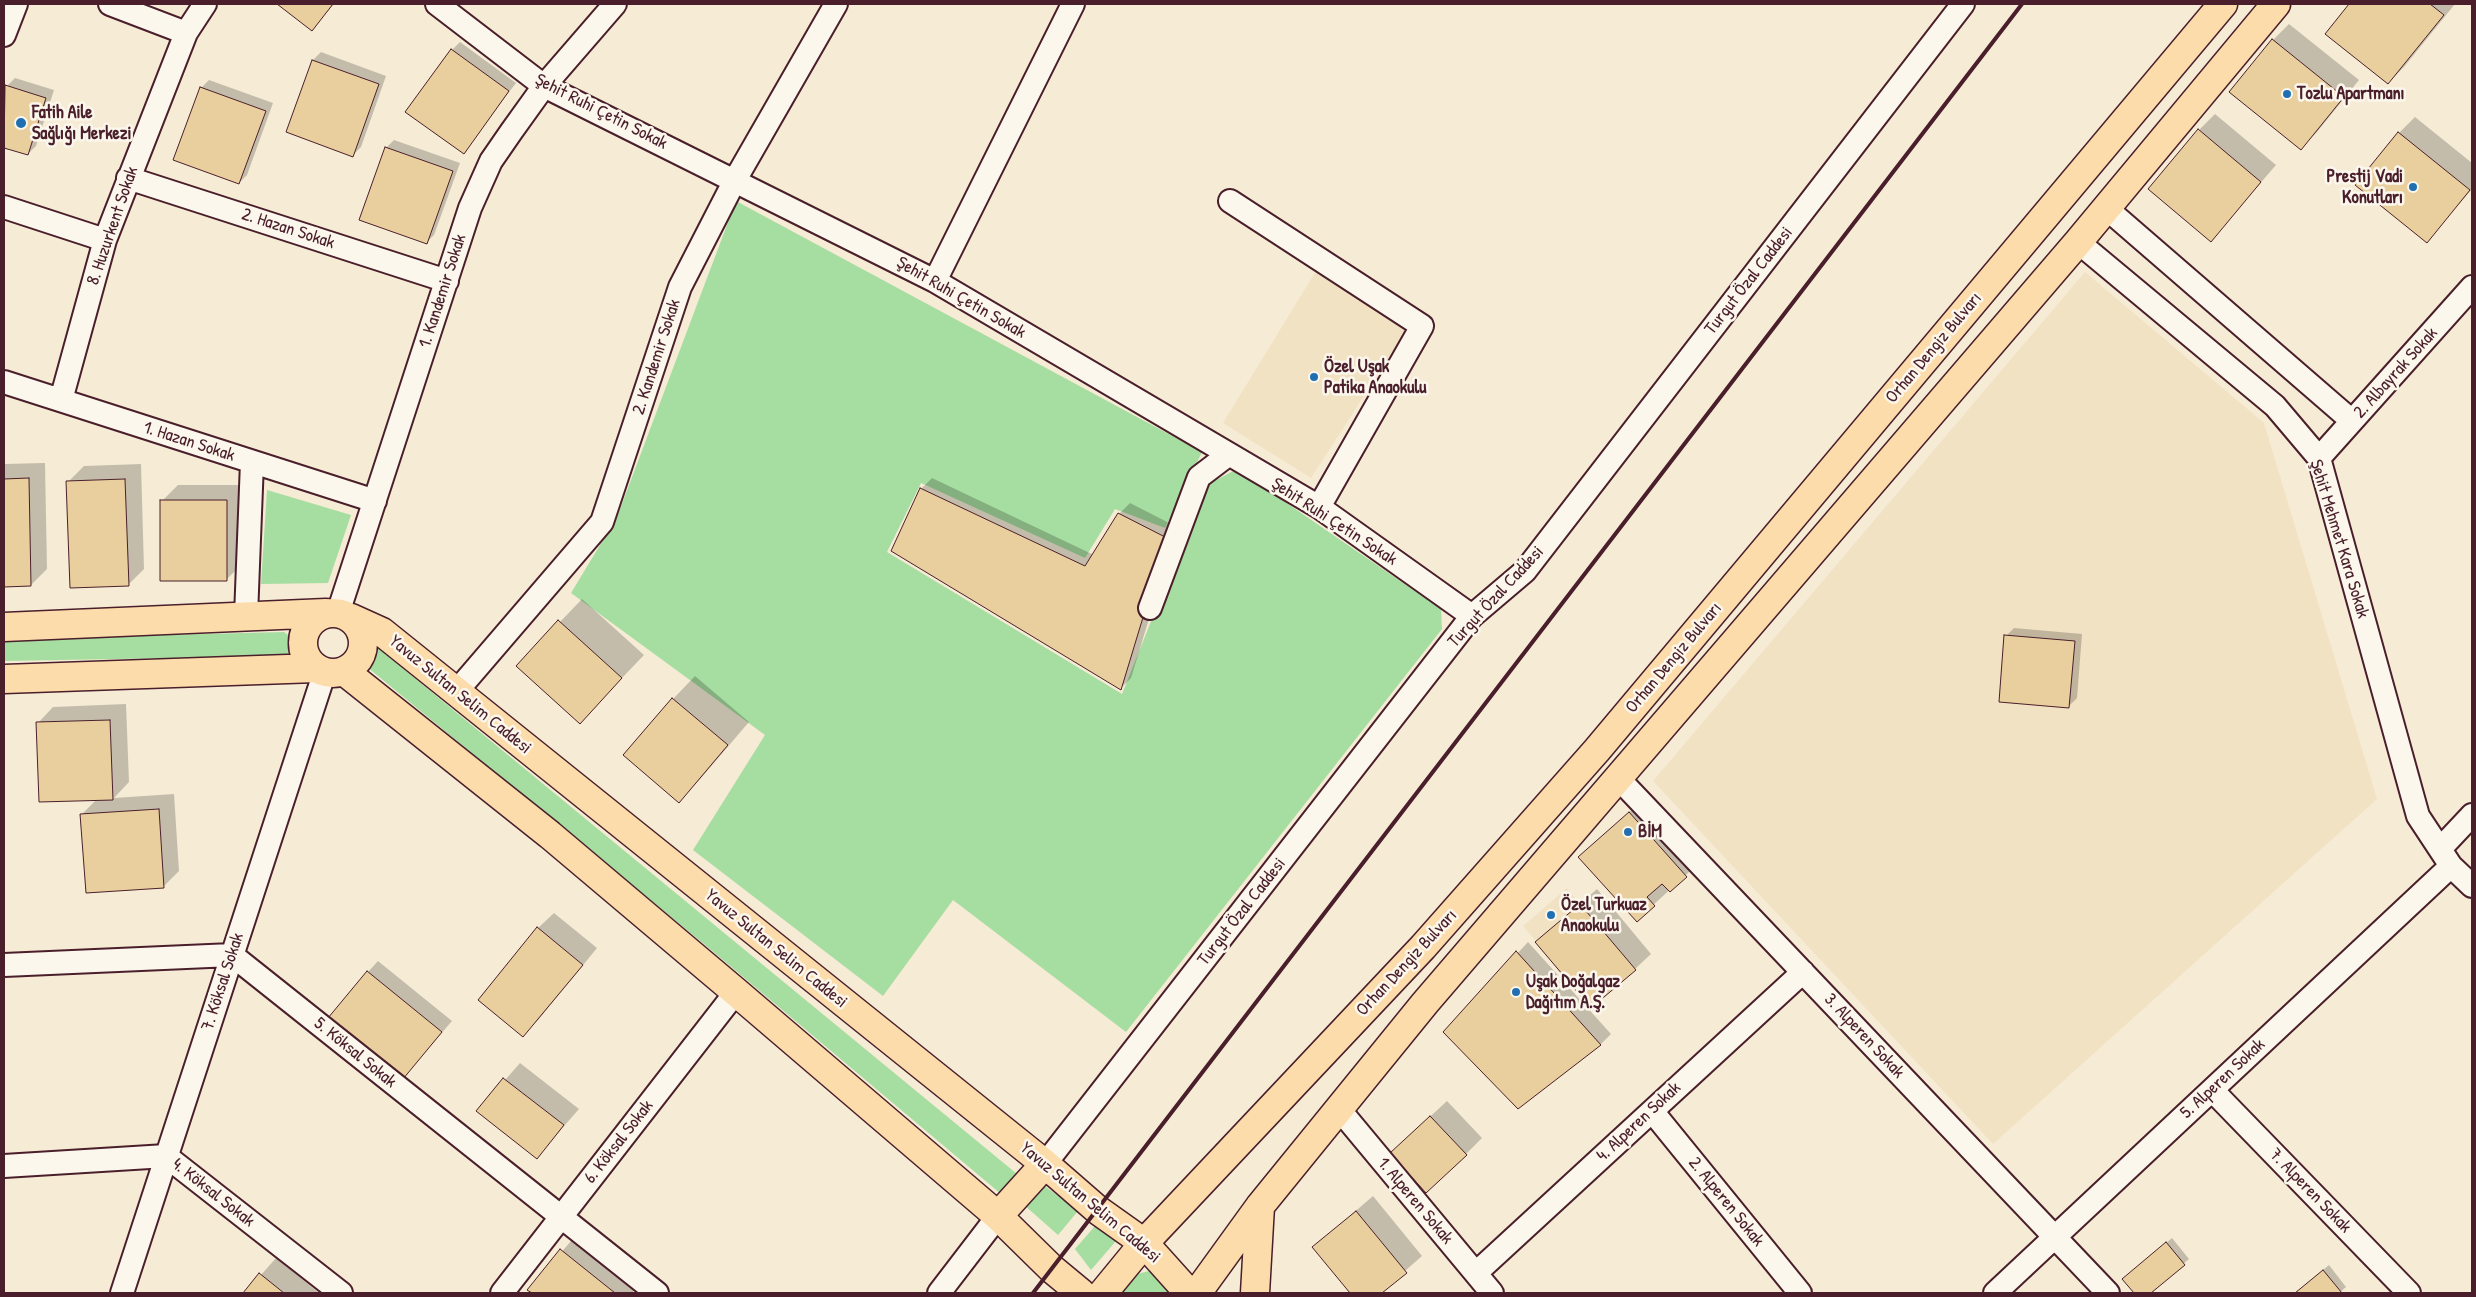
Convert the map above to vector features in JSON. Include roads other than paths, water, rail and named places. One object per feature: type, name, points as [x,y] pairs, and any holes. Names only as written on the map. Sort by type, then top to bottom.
[{"type":"main road","name":"Orhan Dengiz Bulvarı","points":[[1103,1293],[1144,1243],[1423,947],[1597,750],[2223,4]]},
{"type":"main road","name":"Orhan Dengiz Bulvarı","points":[[1197,1293],[1260,1206],[1425,1003],[2078,242],[2276,4]]},
{"type":"main road","name":"Yavuz Sultan Selim Caddesi","points":[[4,627],[246,616],[338,615],[382,632],[1045,1164],[1099,1211],[1144,1243],[1190,1293]]},
{"type":"main road","points":[[4,679],[328,670],[352,666],[362,651],[361,633],[338,615],[310,623],[302,642],[308,660],[328,670],[550,835],[998,1216],[1052,1269],[1081,1293]]},
{"type":"main road","points":[[998,1216],[1045,1164]]},
{"type":"main road","points":[[1255,1293],[1260,1206]]},
{"type":"street","points":[[4,35],[16,4]]},
{"type":"street","points":[[110,4],[186,33]]},
{"type":"street","name":"8. Huzurkent Sokak","points":[[61,400],[105,240],[186,33],[205,4]]},
{"type":"street","name":"Şehit Ruhi Çetin Sokak","points":[[437,4],[544,86],[935,280],[1228,456],[1319,507],[1472,616]]},
{"type":"street","name":"1. Kandemir Sokak","points":[[338,615],[470,208],[491,161],[544,86],[615,4]]},
{"type":"street","name":"2. Kandemir Sokak","points":[[456,692],[602,522],[680,287],[735,180],[836,4]]},
{"type":"street","points":[[935,280],[1074,4]]},
{"type":"street","name":"Turgut Özal Caddesi","points":[[1045,1164],[1472,616],[1525,570],[1963,4]]},
{"type":"street","name":"2. Hazan Sokak","points":[[128,178],[447,281]]},
{"type":"street","points":[[1230,201],[1422,326],[1319,507]]},
{"type":"street","points":[[4,207],[105,240]]},
{"type":"street","points":[[2106,208],[2352,421]]},
{"type":"street","name":"Şehit Mehmet Kara Sokak","points":[[2078,242],[2275,406],[2319,458],[2418,816],[2445,858],[2472,886]]},
{"type":"street","name":"2. Albayrak Sokak","points":[[2319,458],[2472,287]]},
{"type":"street","name":"1. Hazan Sokak","points":[[4,382],[375,501]]},
{"type":"street","points":[[1150,608],[1199,478],[1228,456]]},
{"type":"street","points":[[246,616],[252,462]]},
{"type":"street","name":"7. Köksal Sokak","points":[[122,1293],[232,955],[328,670]]},
{"type":"street","name":"3. Alperen Sokak","points":[[1619,779],[2108,1293]]},
{"type":"street","name":"5. Alperen Sokak","points":[[1995,1293],[2212,1090],[2445,858],[2472,814]]},
{"type":"street","points":[[4,965],[232,955]]},
{"type":"street","name":"5. Köksal Sokak","points":[[232,955],[560,1218],[657,1293]]},
{"type":"street","name":"4. Alperen Sokak","points":[[1476,1274],[1802,972]]},
{"type":"street","name":"6. Köksal Sokak","points":[[502,1293],[736,992]]},
{"type":"street","name":"7. Alperen Sokak","points":[[2212,1090],[2409,1293]]},
{"type":"street","name":"1. Alperen Sokak","points":[[1339,1109],[1492,1293]]},
{"type":"street","name":"2. Alperen Sokak","points":[[1652,1111],[1800,1293]]},
{"type":"street","name":"4. Köksal Sokak","points":[[4,1166],[166,1156],[341,1293]]},
{"type":"street","points":[[940,1293],[998,1216]]},
{"type":"railway","points":[[1033,1293],[2022,4]]},
{"type":"place","name":"Tozlu Apartmanı","points":[[2287,94]]},
{"type":"place","name":"Fatih Aile Sağlığı Merkezi","points":[[21,123]]},
{"type":"place","name":"Prestij Vadi Konutları","points":[[2413,187]]},
{"type":"place","name":"Özel Uşak Patika Anaokulu","points":[[1314,377]]},
{"type":"place","name":"BİM","points":[[1628,832]]},
{"type":"place","name":"Özel Turkuaz Anaokulu","points":[[1551,915]]},
{"type":"place","name":"Uşak Doğalgaz Dağıtım A.Ş.","points":[[1516,992]]}]
